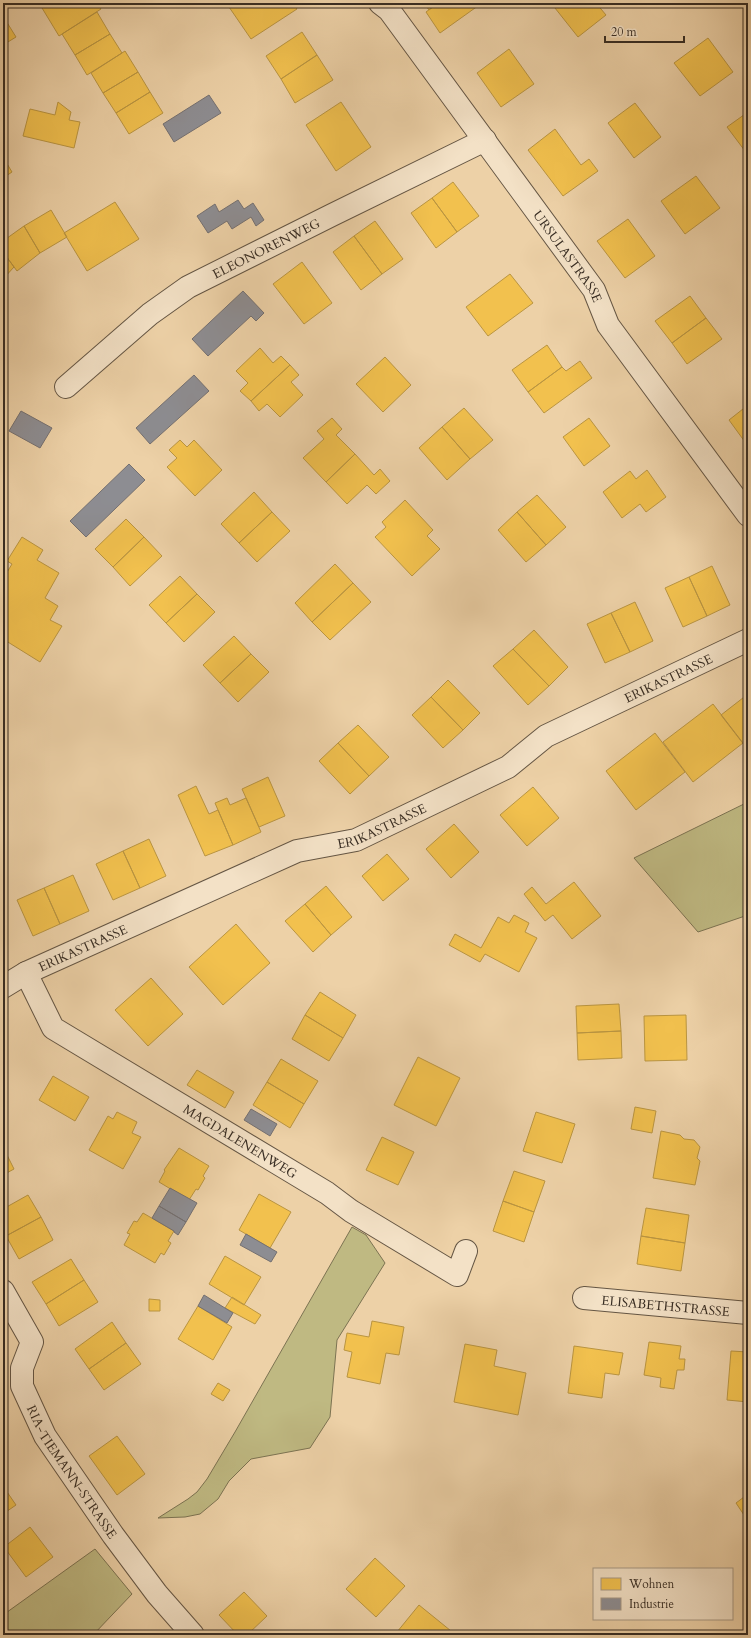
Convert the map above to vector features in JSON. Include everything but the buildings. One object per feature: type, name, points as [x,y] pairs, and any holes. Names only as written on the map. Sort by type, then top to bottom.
[{"type":"street","name":"URSULASTRASSE","points":[[380,3],[389,10],[594,290],[608,325],[748,516]]},
{"type":"street","name":"ELEONORENWEG","points":[[66,386],[150,314],[188,287],[485,140]]},
{"type":"street","name":"ERIKASTRASSE","points":[[3,987],[26,973],[296,851],[356,840],[508,767],[546,736],[748,640]]},
{"type":"street","name":"MAGDALENENWEG","points":[[26,973],[53,1028],[308,1181],[350,1210],[457,1275],[466,1250]]},
{"type":"street","name":"RIA-TIEMANN-STRASSE","points":[[3,1291],[32,1342],[12,1370],[22,1386],[45,1436],[112,1535],[157,1594],[193,1635]]},
{"type":"street","name":"ELISABETHSTRASSE","points":[[584,1298],[748,1313]]},
{"type":"shaded area","points":[[748,802],[748,915],[698,932],[634,858]]},
{"type":"shaded area","points":[[352,1227],[366,1235],[385,1263],[337,1340],[330,1417],[310,1448],[251,1459],[229,1481],[218,1499],[200,1514],[185,1517],[158,1518],[197,1492],[207,1479]]},
{"type":"shaded area","points":[[95,1549],[132,1594],[93,1635],[3,1635],[3,1615]]}]
